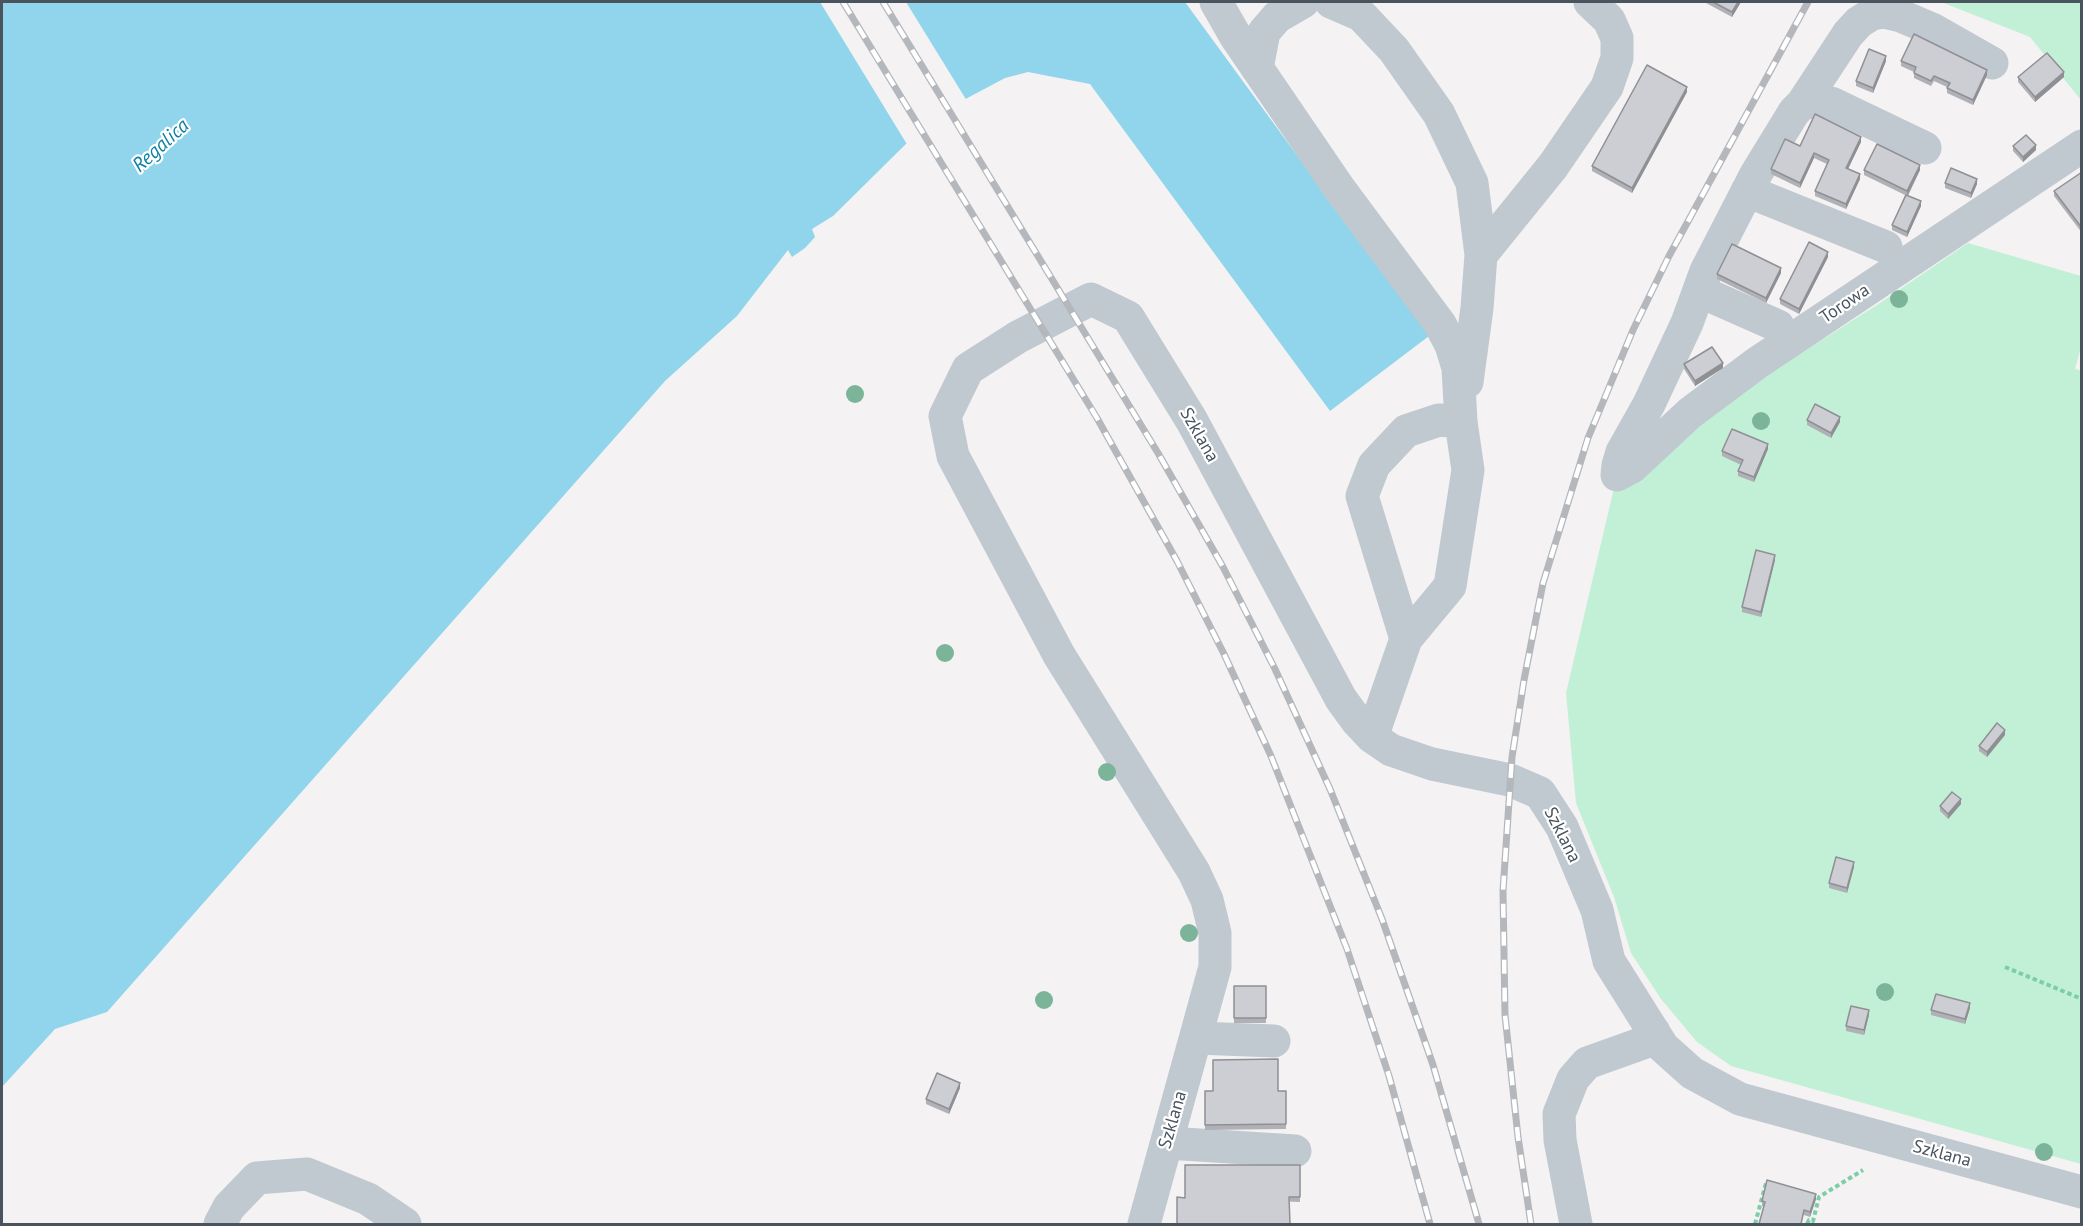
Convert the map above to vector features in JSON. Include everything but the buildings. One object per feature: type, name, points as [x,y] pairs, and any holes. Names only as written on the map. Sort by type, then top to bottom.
[{"type":"lane","points":[[1215,2],[1339,188],[1440,324],[1451,345],[1458,368],[1461,422],[1468,470],[1450,586],[1406,639],[1372,737]]},
{"type":"lane","points":[[1257,68],[1264,32],[1278,17],[1303,2]]},
{"type":"lane","points":[[1331,2],[1361,15],[1394,50],[1439,114],[1472,183],[1481,255],[1477,308],[1461,422]]},
{"type":"lane","points":[[1481,255],[1553,166],[1607,87],[1617,58],[1617,38],[1609,20],[1590,2]]},
{"type":"lane","points":[[1778,326],[1699,291],[1706,271],[1747,191],[1794,112],[1802,104],[1848,34],[1859,22],[1872,14],[1883,12],[1901,16],[1934,30],[1992,63]]},
{"type":"lane","points":[[1802,104],[1817,101],[1831,103],[1925,148]]},
{"type":"lane","name":"Torowa","points":[[1699,291],[1687,323],[1649,404],[1622,452],[1617,475],[1632,467],[1690,413],[1756,363],[2082,146]]},
{"type":"lane","points":[[1747,191],[1886,248]]},
{"type":"lane","name":"Szklana","points":[[1144,1224],[1215,967],[1215,933],[1207,900],[1194,872],[1059,655],[953,456],[945,416],[968,369],[1018,337],[1091,299],[1128,317],[1192,420],[1341,699],[1357,721],[1372,737],[1391,750],[1432,764],[1510,780],[1540,793],[1562,827],[1593,900],[1609,961],[1664,1047],[1692,1073],[1740,1099],[2082,1192]]},
{"type":"lane","points":[[1406,639],[1362,496],[1374,465],[1406,431],[1439,420],[1461,422]]},
{"type":"lane","points":[[1576,1224],[1560,1140],[1559,1114],[1573,1080],[1587,1063],[1643,1043],[1654,1032]]},
{"type":"lane","points":[[1197,1038],[1274,1041]]},
{"type":"lane","points":[[1167,1143],[1295,1151]]},
{"type":"lane","points":[[220,1224],[229,1207],[256,1178],[307,1174],[368,1199],[405,1224]]},
{"type":"path","points":[[2005,968],[2082,999]]},
{"type":"path","points":[[1808,1224],[1809,1220],[1813,1221],[1819,1197],[1866,1168]]},
{"type":"path","points":[[1755,1224],[1766,1183],[1776,1186]]},
{"type":"path","points":[[1808,1194],[1819,1197]]},
{"type":"green space","points":[[1941,2],[2081,2],[2081,100],[2030,37]]},
{"type":"green space","points":[[1968,243],[2081,276],[2081,347],[2075,369],[2082,371],[2081,1164],[1731,1066],[1697,1042],[1661,999],[1631,953],[1614,897],[1576,803],[1566,693],[1613,492],[1736,394],[1877,305]]},
{"type":"water","name":"Regalica","points":[[2,2],[1185,2],[1429,336],[1330,411],[1090,84],[1028,72],[1005,78],[958,103],[913,137],[833,216],[812,229],[815,237],[805,248],[792,257],[788,250],[737,316],[665,381],[107,1012],[55,1029],[2,1087]]},
{"type":"pier","points":[[820,2],[906,2],[967,101],[908,146]]},
{"type":"railway","points":[[843,2],[1097,418],[1177,561],[1224,654],[1271,756],[1347,949],[1389,1076],[1430,1224]]},
{"type":"railway","points":[[883,2],[1158,453],[1223,567],[1275,669],[1330,789],[1382,919],[1433,1065],[1479,1224]]},
{"type":"railway","points":[[1531,1224],[1518,1137],[1505,1015],[1503,891],[1512,757],[1543,583],[1588,438],[1633,330],[1669,256],[1808,2]]}]
